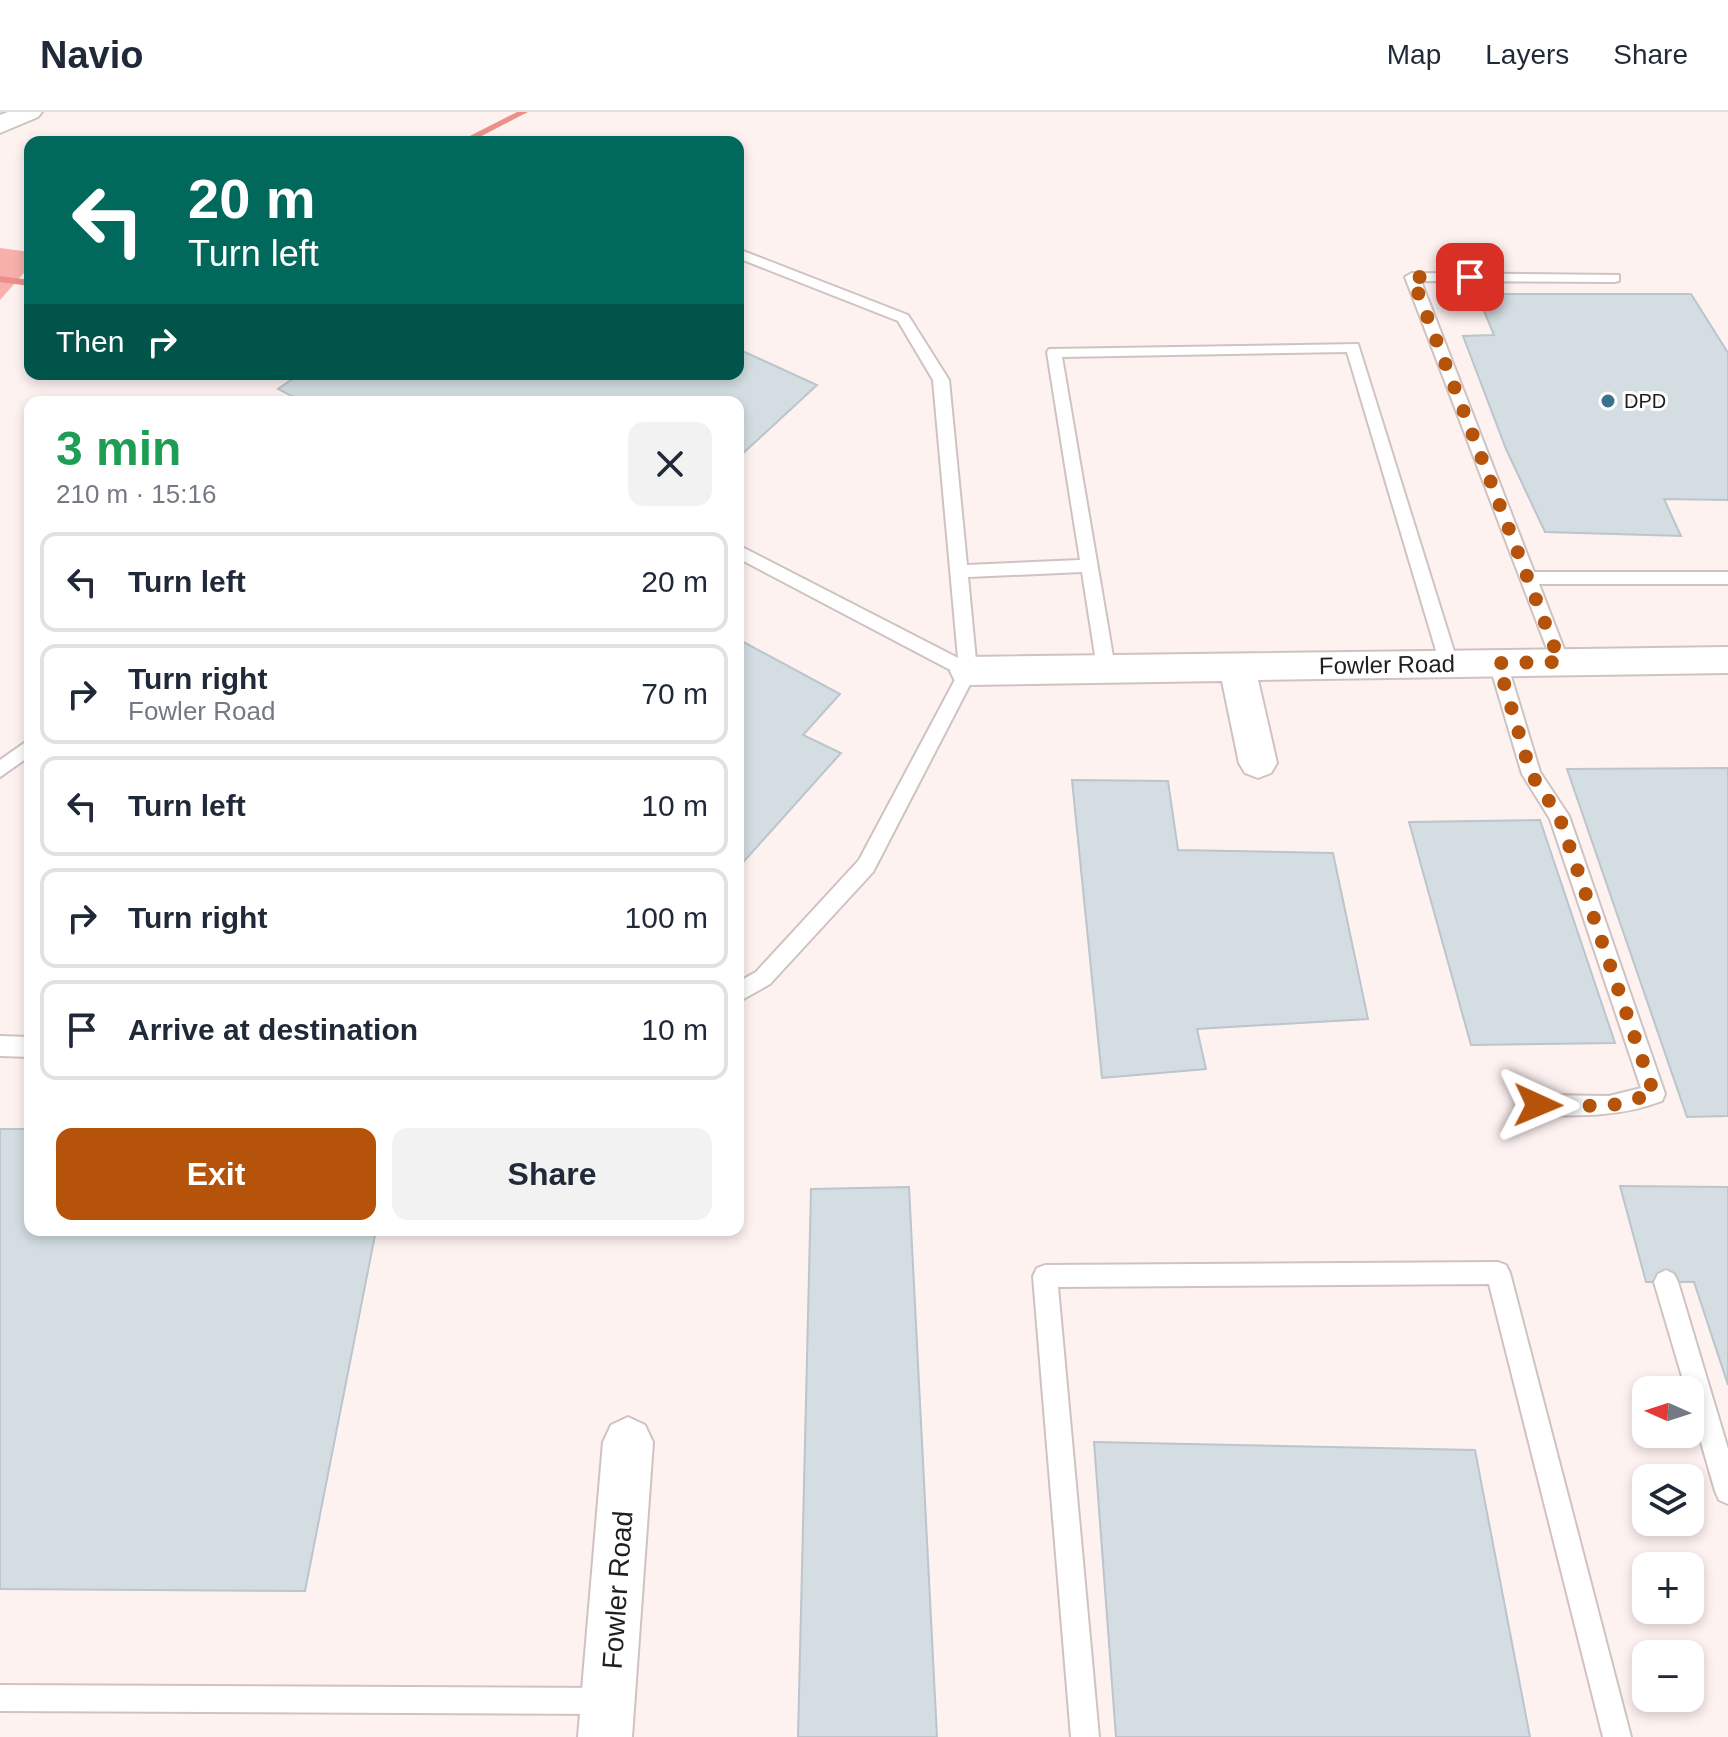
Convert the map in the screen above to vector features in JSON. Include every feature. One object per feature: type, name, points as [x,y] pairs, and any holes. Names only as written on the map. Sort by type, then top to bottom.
[{"type":"street","points":[[0,125],[29,112]]},
{"type":"street","name":"Fowler Road","points":[[968,671],[1728,660]]},
{"type":"street","points":[[1237,667],[1258,763]]},
{"type":"street","name":"Fowler Road","points":[[607,1719],[628,1442]]},
{"type":"lane","points":[[744,255],[903,318],[941,380],[968,671],[866,866],[763,978],[744,989]]},
{"type":"lane","points":[[1560,662],[1412,277],[1614,278]]},
{"type":"lane","points":[[1106,668],[1054,352],[1353,347],[1449,664]]},
{"type":"lane","points":[[744,554],[968,671]]},
{"type":"lane","points":[[960,571],[1089,566]]},
{"type":"lane","points":[[1528,578],[1728,578]]},
{"type":"lane","points":[[1498,663],[1531,774],[1559,816],[1654,1094],[1609,1106],[1538,1105]]},
{"type":"lane","points":[[0,770],[24,751]]},
{"type":"lane","points":[[0,1046],[24,1047]]},
{"type":"lane","points":[[1085,1737],[1045,1276],[1498,1273],[1617,1737]]},
{"type":"lane","points":[[1666,1282],[1728,1491]]},
{"type":"lane","points":[[0,1698],[607,1719]]},
{"type":"shaded area","points":[[0,248],[24,251],[24,273],[0,300]]},
{"type":"building","name":"DPD","points":[[1477,294],[1691,294],[1728,353],[1728,500],[1664,499],[1681,536],[1545,532],[1506,449],[1463,336],[1494,335]]},
{"type":"building","points":[[744,352],[817,385],[744,452],[744,396],[291,396],[278,389],[291,380],[744,380]]},
{"type":"building","points":[[744,642],[840,694],[803,735],[841,753],[744,861]]},
{"type":"building","points":[[1728,768],[1728,1116],[1687,1117],[1567,769]]},
{"type":"building","points":[[1072,780],[1168,781],[1178,850],[1333,853],[1368,1019],[1197,1029],[1206,1069],[1102,1078]]},
{"type":"building","points":[[1540,820],[1615,1043],[1471,1045],[1409,822]]},
{"type":"building","points":[[0,1129],[24,1129],[24,1236],[375,1236],[305,1591],[0,1589]]},
{"type":"building","points":[[1620,1186],[1728,1187],[1728,1385],[1694,1282],[1646,1282]]},
{"type":"building","points":[[909,1187],[937,1737],[798,1737],[811,1189]]},
{"type":"building","points":[[1094,1442],[1475,1450],[1530,1737],[1116,1737]]},
{"type":"waterway","points":[[475,136],[524,112]]},
{"type":"waterway","points":[[0,279],[24,282]]},
{"type":"place","name":"DPD","points":[[1608,401]]},
{"type":"route","points":[[1470,277],[1412,277],[1560,662],[1498,663],[1531,774],[1559,816],[1654,1094],[1609,1106],[1538,1105]]}]
